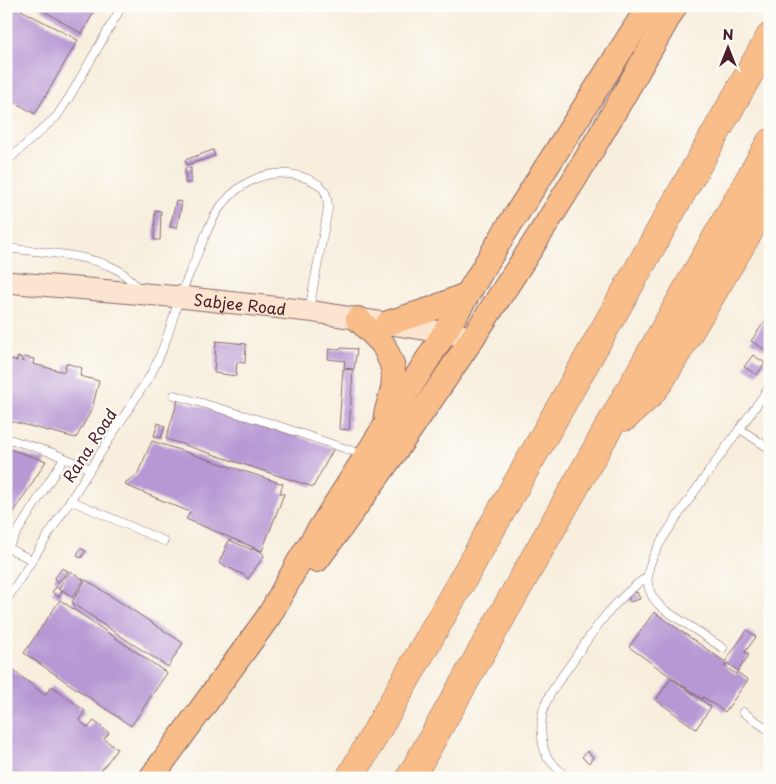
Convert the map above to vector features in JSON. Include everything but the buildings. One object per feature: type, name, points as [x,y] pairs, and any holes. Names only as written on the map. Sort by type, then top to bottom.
[{"type":"highway","points":[[350,778],[770,37]]},
{"type":"highway","points":[[410,778],[770,144]]},
{"type":"highway","points":[[608,430],[638,406],[660,381],[770,196]]},
{"type":"main road","points":[[269,616],[300,560],[649,6]]},
{"type":"main road","points":[[151,778],[269,616],[297,586],[341,526],[473,336],[571,184],[675,6]]},
{"type":"main road","points":[[388,323],[429,310],[468,294]]},
{"type":"main road","points":[[358,319],[383,344],[392,364],[393,389],[380,434]]},
{"type":"street","name":"Sabjee Road","points":[[6,282],[180,297],[308,312],[473,336]]},
{"type":"lane","points":[[6,162],[57,116],[122,6]]},
{"type":"lane","name":"Rana Road","points":[[6,601],[157,364],[180,297],[209,227],[221,206],[237,190],[261,176],[287,173],[309,179],[320,185],[326,192],[328,209],[308,312]]},
{"type":"lane","points":[[6,248],[69,256],[98,262],[120,271],[146,294]]},
{"type":"lane","points":[[723,648],[658,605],[653,600],[648,588],[648,576],[653,560],[663,540],[689,499],[770,386]]},
{"type":"lane","points":[[174,395],[270,423],[366,455]]},
{"type":"lane","points":[[740,429],[770,449]]},
{"type":"lane","points":[[6,438],[53,453],[90,469]]},
{"type":"lane","points":[[32,560],[7,548],[64,458]]},
{"type":"lane","points":[[70,500],[164,541]]},
{"type":"lane","points":[[566,778],[545,753],[542,722],[547,701],[598,623],[625,594],[648,576]]},
{"type":"lane","points":[[743,712],[770,731]]}]
